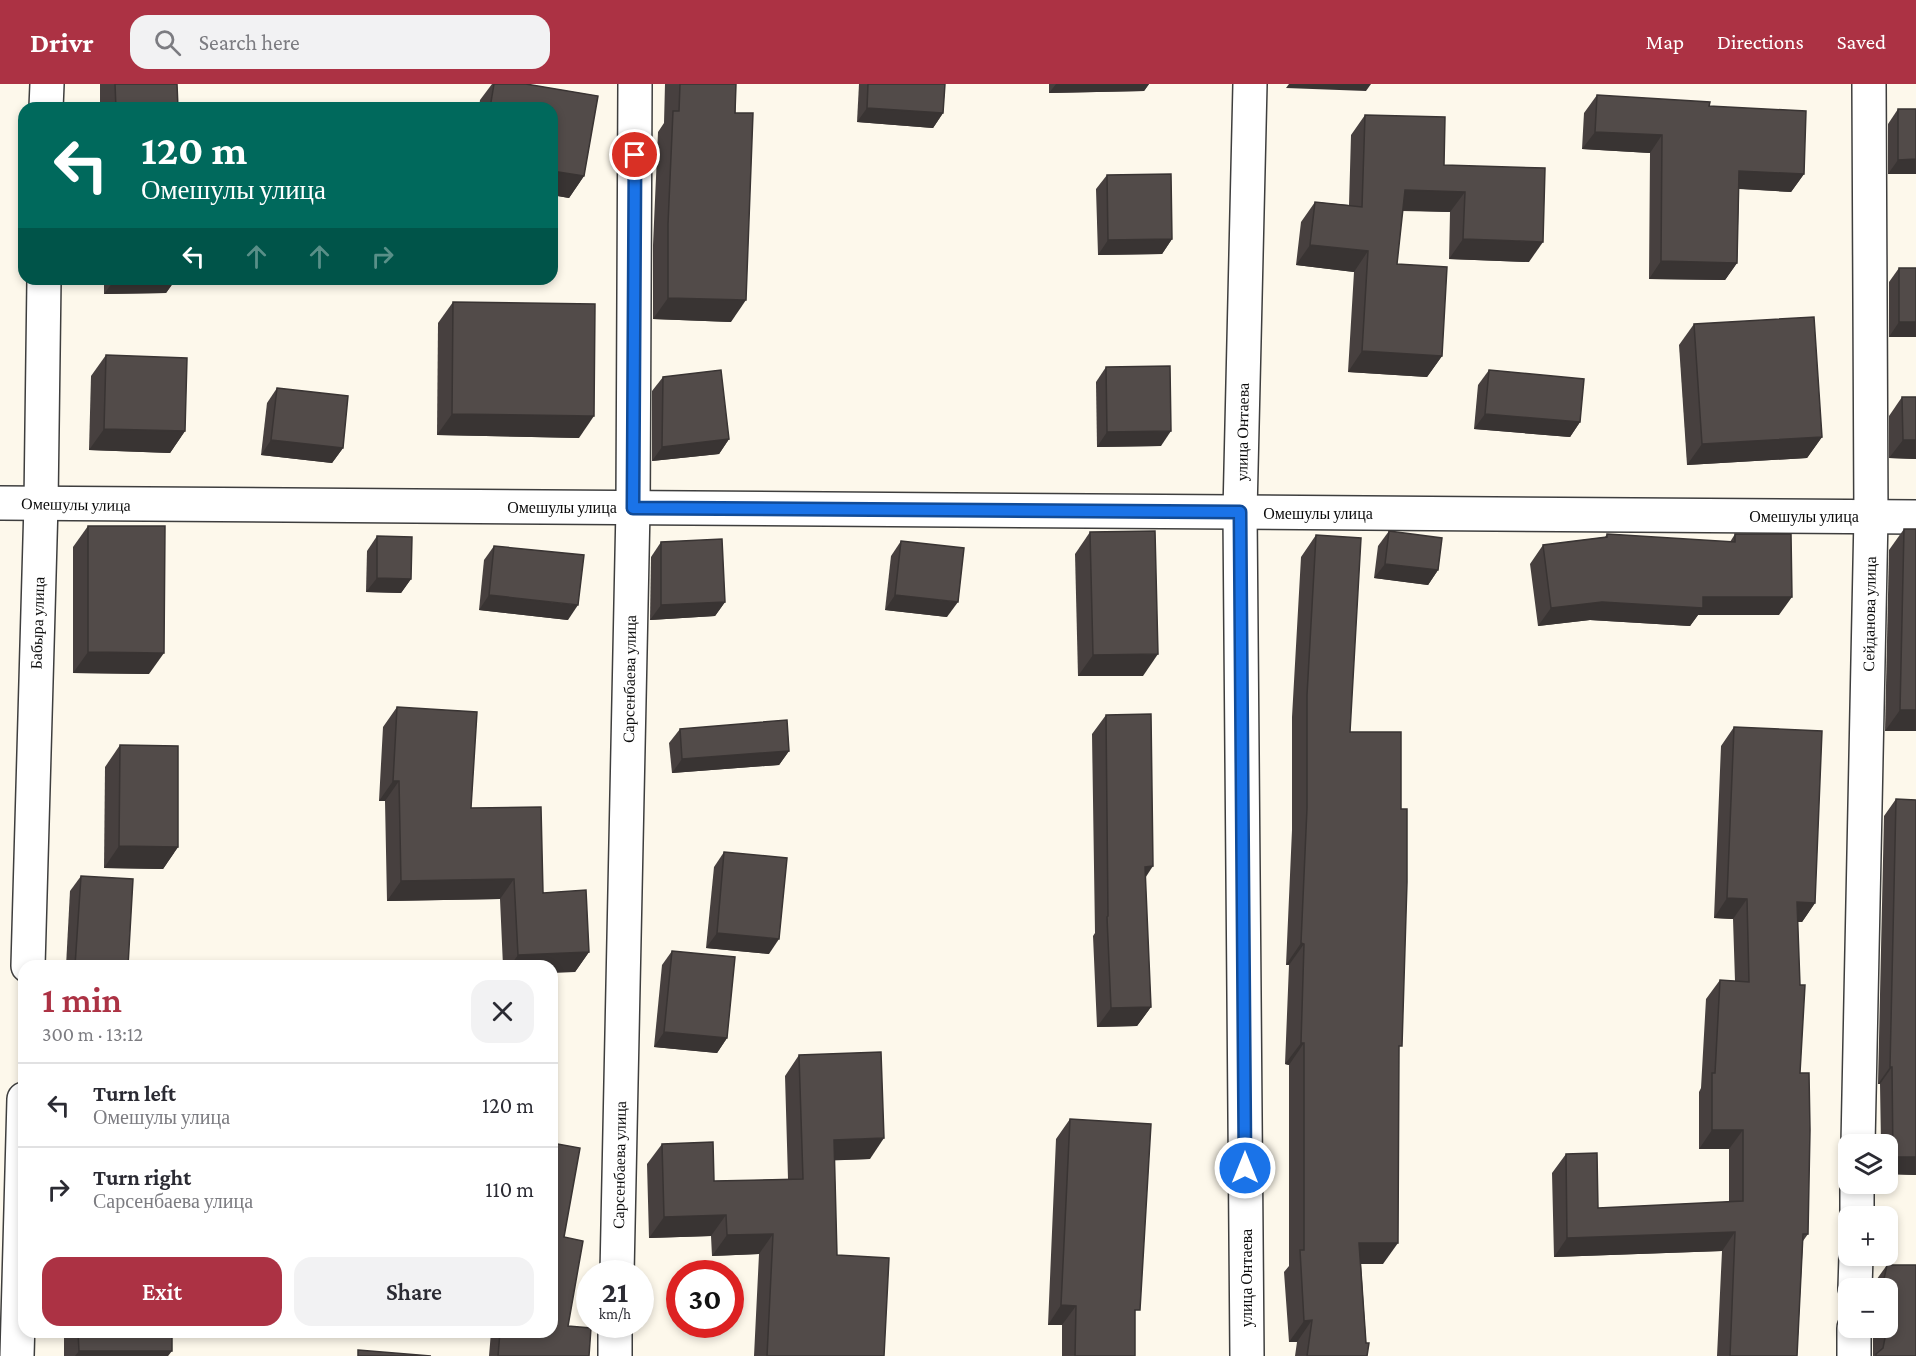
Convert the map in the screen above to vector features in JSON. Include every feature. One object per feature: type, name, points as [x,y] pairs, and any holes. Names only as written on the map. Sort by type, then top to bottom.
[{"type":"street","points":[[46,84],[46,102]]},
{"type":"street","name":"Сарсенбаева улица","points":[[616,1260],[633,508],[635,84]]},
{"type":"street","name":"улица Онтаева","points":[[1247,1356],[1240,512],[1250,84]]},
{"type":"street","name":"Сейданова улица","points":[[1858,1134],[1871,516],[1869,84]]},
{"type":"street","name":"Бабыра улица","points":[[28,960],[41,504],[44,285]]},
{"type":"street","name":"Омешулы улица","points":[[0,502],[1916,517]]},
{"type":"street","points":[[17,1356],[18,1319]]},
{"type":"street","points":[[615,1338],[615,1356]]},
{"type":"street","points":[[1854,1338],[1854,1356]]},
{"type":"building","points":[[115,84],[177,84],[178,102],[116,102]]},
{"type":"building","points":[[494,84],[526,84],[598,96],[584,176],[558,172],[558,102],[491,102]]},
{"type":"building","points":[[680,84],[736,84],[735,113],[753,113],[746,300],[668,298],[668,224],[673,111],[679,111]]},
{"type":"building","points":[[868,84],[945,84],[943,113],[867,108]]},
{"type":"building","points":[[1597,95],[1710,102],[1709,106],[1806,111],[1804,174],[1739,171],[1737,263],[1661,261],[1662,135],[1595,132]]},
{"type":"building","points":[[1898,109],[1916,109],[1916,159],[1898,160]]},
{"type":"building","points":[[1365,115],[1445,117],[1444,165],[1545,168],[1543,242],[1463,239],[1465,192],[1405,190],[1397,264],[1447,267],[1442,356],[1362,351],[1368,251],[1310,245],[1315,202],[1362,207]]},
{"type":"building","points":[[1171,174],[1172,239],[1108,240],[1107,175]]},
{"type":"building","points":[[1899,268],[1916,268],[1916,322],[1899,322]]},
{"type":"building","points":[[453,302],[595,304],[594,416],[452,414]]},
{"type":"building","points":[[1814,317],[1822,437],[1702,444],[1694,324]]},
{"type":"building","points":[[106,355],[187,358],[185,431],[104,429]]},
{"type":"building","points":[[1170,366],[1171,431],[1107,432],[1106,367]]},
{"type":"building","points":[[721,370],[729,439],[662,447],[663,377]]},
{"type":"building","points":[[1489,370],[1584,379],[1580,422],[1485,414]]},
{"type":"building","points":[[277,388],[348,396],[343,448],[271,440]]},
{"type":"building","points":[[1902,397],[1916,397],[1916,440],[1903,440]]},
{"type":"building","points":[[88,526],[165,526],[164,653],[88,652]]},
{"type":"building","points":[[1904,529],[1916,529],[1916,710],[1900,710]]},
{"type":"building","points":[[1155,531],[1158,654],[1093,655],[1090,532]]},
{"type":"building","points":[[1389,531],[1442,538],[1438,570],[1385,564]]},
{"type":"building","points":[[1607,534],[1735,542],[1735,534],[1791,534],[1792,597],[1703,597],[1703,608],[1602,602],[1551,608],[1543,545],[1607,537]]},
{"type":"building","points":[[1316,535],[1361,538],[1350,732],[1401,732],[1401,809],[1407,809],[1402,1046],[1399,1046],[1398,1243],[1359,1243],[1366,1343],[1369,1343],[1367,1356],[1307,1356],[1312,1320],[1304,1321],[1300,1250],[1304,1250],[1304,1043],[1301,1043],[1304,944],[1301,943],[1307,808],[1307,695]]},
{"type":"building","points":[[377,536],[412,537],[411,579],[377,578]]},
{"type":"building","points":[[722,539],[725,602],[661,605],[661,542]]},
{"type":"building","points":[[901,541],[964,548],[958,602],[895,595]]},
{"type":"building","points":[[494,546],[584,555],[578,605],[489,595]]},
{"type":"building","points":[[397,707],[477,712],[471,808],[541,807],[543,893],[586,890],[589,952],[518,955],[514,879],[401,881],[399,781],[393,781]]},
{"type":"building","points":[[1151,714],[1153,866],[1145,867],[1151,1007],[1111,1008],[1107,917],[1106,715]]},
{"type":"building","points":[[787,720],[789,751],[682,759],[680,729]]},
{"type":"building","points":[[1734,727],[1822,731],[1815,903],[1797,902],[1800,985],[1805,985],[1800,1073],[1809,1073],[1810,1130],[1808,1234],[1803,1234],[1797,1356],[1730,1356],[1735,1232],[1567,1238],[1566,1154],[1597,1153],[1598,1208],[1743,1201],[1743,1130],[1712,1130],[1712,1073],[1715,1073],[1720,980],[1749,982],[1747,899],[1727,898]]},
{"type":"building","points":[[120,745],[178,746],[178,847],[119,846]]},
{"type":"building","points":[[1896,799],[1916,800],[1916,1157],[1898,1157],[1898,1134],[1893,1134],[1892,1067],[1890,1067]]},
{"type":"building","points":[[724,852],[787,858],[779,939],[717,933]]},
{"type":"building","points":[[81,876],[133,879],[128,960],[75,960]]},
{"type":"building","points":[[672,951],[735,957],[727,1038],[664,1032]]},
{"type":"building","points":[[881,1052],[884,1138],[834,1140],[837,1255],[889,1258],[884,1356],[767,1356],[773,1234],[727,1235],[726,1215],[664,1217],[662,1144],[713,1142],[714,1181],[803,1179],[799,1055]]},
{"type":"building","points":[[1070,1119],[1151,1124],[1140,1310],[1135,1310],[1135,1356],[1075,1356],[1076,1306],[1061,1305]]},
{"type":"building","points":[[558,1144],[580,1148],[564,1237],[583,1241],[580,1260],[576,1260],[576,1281],[568,1326],[576,1327],[576,1338],[590,1338],[589,1356],[498,1356],[500,1338],[558,1338]]},
{"type":"building","points":[[1916,1265],[1916,1356],[1876,1356],[1883,1348],[1885,1338],[1898,1338],[1898,1278],[1884,1278],[1887,1266]]},
{"type":"building","points":[[78,1338],[172,1338],[172,1351],[79,1351]]},
{"type":"building","points":[[358,1350],[431,1356],[358,1356]]},
{"type":"route","points":[[635,155],[633,508],[1240,512],[1245,1168]]}]
